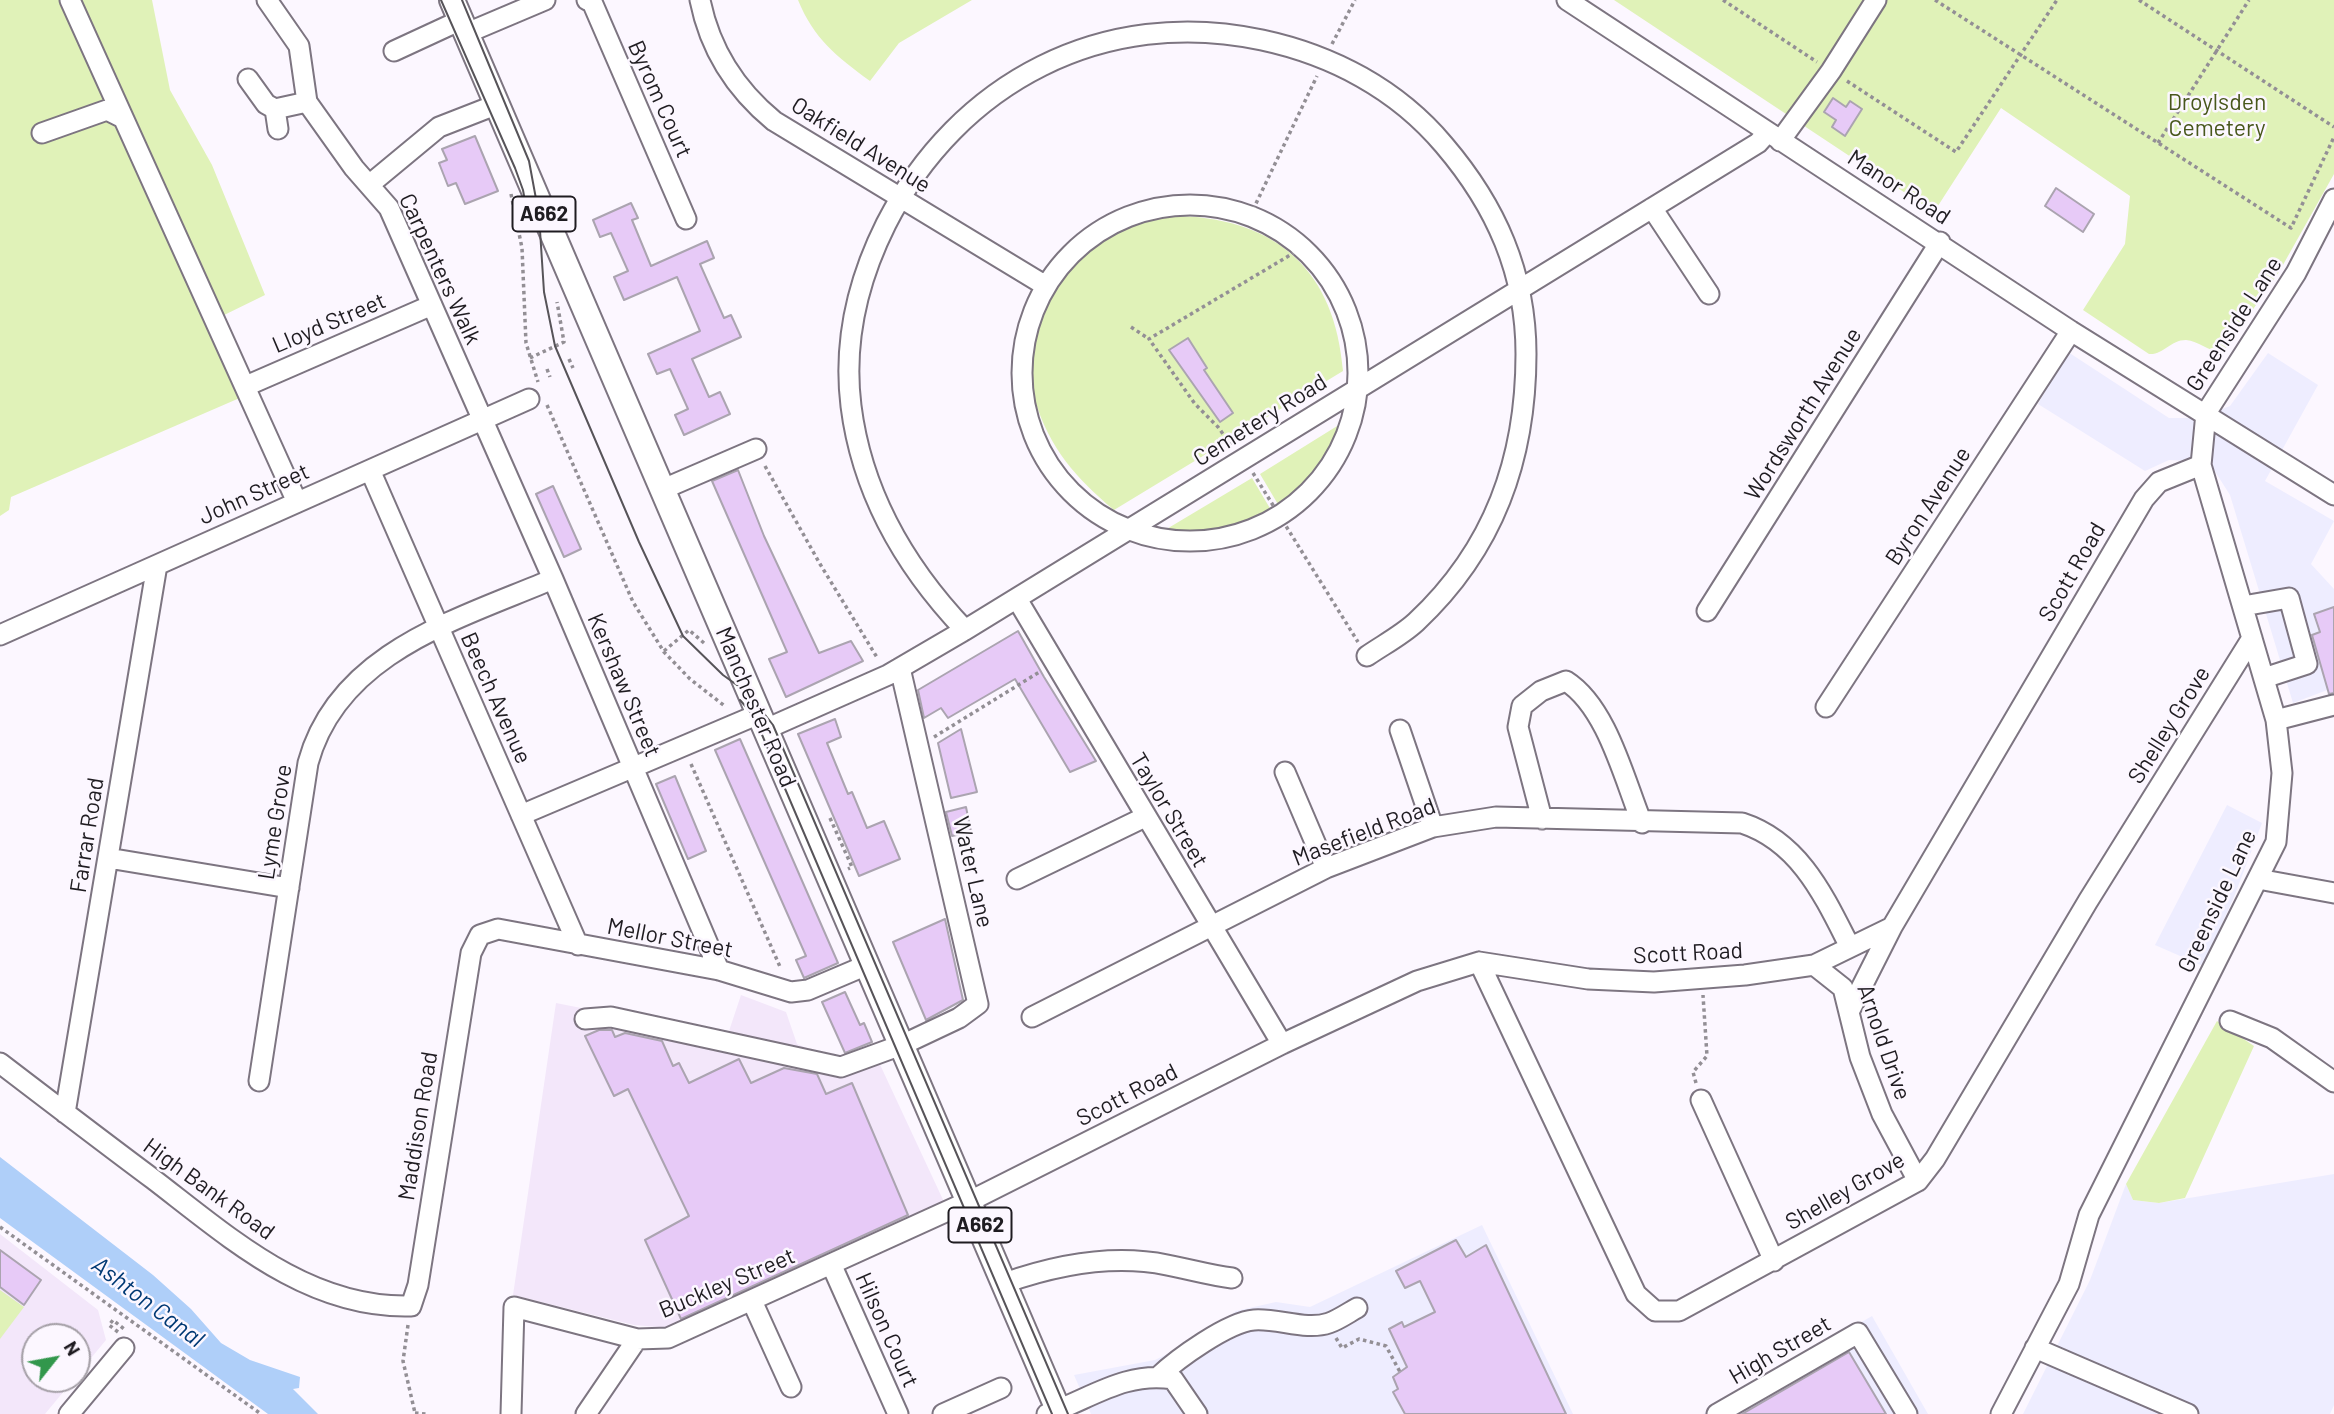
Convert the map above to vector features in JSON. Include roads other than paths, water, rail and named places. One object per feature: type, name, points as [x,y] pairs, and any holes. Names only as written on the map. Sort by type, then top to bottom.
[{"type":"main road","name":"Manchester Road","points":[[460,18],[661,490],[867,965],[904,1044],[1005,1283],[1055,1413]]},
{"type":"street","points":[[70,0],[121,117],[216,319],[296,502]]},
{"type":"street","name":"Carpenters Walk","points":[[267,0],[299,46],[307,102],[369,186],[389,208],[482,420]]},
{"type":"street","points":[[394,51],[460,18],[545,0]]},
{"type":"street","name":"Byrom Court","points":[[587,0],[592,2],[686,219]]},
{"type":"street","name":"Oakfield Avenue","points":[[700,0],[710,38],[747,97],[791,134],[1046,286]]},
{"type":"street","name":"Manor Road","points":[[1567,0],[1940,242],[2071,331],[2334,495]]},
{"type":"street","name":"Cemetery Road","points":[[521,816],[683,746],[763,721],[894,672],[1017,599],[1773,136],[1831,71],[1876,0]]},
{"type":"street","points":[[965,630],[919,578],[895,539],[864,467],[850,402],[849,360],[856,298],[878,241],[900,198],[930,153],[957,125],[1019,77],[1086,48],[1127,37],[1163,33],[1213,33],[1282,44],[1325,58],[1388,94],[1436,136],[1488,207],[1521,288],[1526,379],[1520,438],[1509,484],[1481,542],[1455,580],[1413,625],[1367,656]]},
{"type":"street","points":[[248,79],[266,104],[275,109],[307,102]]},
{"type":"street","points":[[369,186],[439,127],[498,104]]},
{"type":"street","points":[[275,109],[278,129]]},
{"type":"street","points":[[42,134],[107,110],[121,117]]},
{"type":"street","name":"Greenside Lane","points":[[2001,1414],[2068,1284],[2089,1215],[2276,842],[2282,773],[2276,720],[2201,465],[2206,413],[2296,273],[2334,199]]},
{"type":"street","points":[[1193,205],[1250,216],[1276,229],[1301,248],[1322,270],[1340,303],[1351,342],[1356,390],[1349,427],[1339,452],[1306,498],[1279,517],[1250,531],[1200,542],[1157,540],[1126,532],[1066,485],[1035,435],[1026,407],[1022,381],[1024,348],[1046,286],[1083,239],[1124,217],[1149,209],[1193,205]]},
{"type":"street","points":[[1652,208],[1709,294]]},
{"type":"street","name":"Wordsworth Avenue","points":[[1707,611],[1940,242]]},
{"type":"street","name":"Lloyd Street","points":[[246,386],[432,305]]},
{"type":"street","name":"Byron Avenue","points":[[1826,708],[2071,331]]},
{"type":"street","name":"John Street","points":[[0,635],[538,395]]},
{"type":"street","name":"Kershaw Street","points":[[482,420],[553,579],[719,970]]},
{"type":"street","points":[[661,490],[756,449]]},
{"type":"street","name":"Scott Road","points":[[969,1201],[1282,1044],[1417,981],[1479,962],[1588,979],[1654,982],[1702,979],[1814,965],[1892,927],[2144,499],[2160,482],[2201,465]]},
{"type":"street","name":"Beech Avenue","points":[[370,470],[578,945]]},
{"type":"street","name":"Farrar Road","points":[[65,1113],[157,565]]},
{"type":"street","name":"Lyme Grove","points":[[259,1081],[308,763],[322,728],[356,681],[392,653],[439,628],[553,579]]},
{"type":"street","points":[[2243,606],[2290,598],[2307,664],[2264,678]]},
{"type":"street","name":"Taylor Street","points":[[1017,599],[1282,1044]]},
{"type":"street","name":"Shelley Grove","points":[[1479,962],[1636,1294],[1655,1311],[1679,1311],[1918,1181],[1935,1159],[2088,901],[2252,638]]},
{"type":"street","name":"Water Lane","points":[[894,672],[919,746],[978,1004],[959,1018],[904,1044]]},
{"type":"street","points":[[1542,819],[1518,727],[1522,706],[1541,691],[1566,681],[1581,691],[1599,716],[1642,823]]},
{"type":"street","points":[[2276,720],[2334,705]]},
{"type":"street","points":[[1400,730],[1433,827]]},
{"type":"street","points":[[1285,772],[1326,868]]},
{"type":"street","points":[[1017,879],[1145,817]]},
{"type":"street","name":"Masefield Road","points":[[1032,1017],[1326,868],[1433,827],[1496,817],[1642,823],[1742,823],[1766,831],[1786,846],[1822,890],[1850,947]]},
{"type":"street","points":[[108,858],[289,888]]},
{"type":"street","points":[[2258,879],[2334,894]]},
{"type":"street","points":[[1849,1012],[1892,927]]},
{"type":"street","name":"Mellor Street","points":[[471,953],[480,935],[498,929],[719,970],[791,992],[808,990],[867,965]]},
{"type":"street","name":"Maddison Road","points":[[411,1306],[418,1285],[471,953]]},
{"type":"street","name":"Arnold Drive","points":[[1814,965],[1843,988],[1860,1057],[1882,1114],[1918,1181]]},
{"type":"street","points":[[585,1020],[611,1017],[841,1067],[904,1044]]},
{"type":"street","points":[[2230,1021],[2272,1038],[2334,1082]]},
{"type":"street","name":"High Bank Road","points":[[0,1063],[282,1273],[333,1296],[359,1303],[411,1306]]},
{"type":"street","points":[[1700,1100],[1774,1261]]},
{"type":"street","name":"Buckley Street","points":[[511,1414],[514,1307],[637,1339],[668,1338],[832,1266],[969,1201]]},
{"type":"street","points":[[1005,1283],[1056,1266],[1113,1261],[1166,1264],[1232,1278]]},
{"type":"street","name":"Hilson Court","points":[[832,1266],[898,1414]]},
{"type":"street","points":[[752,1301],[791,1387]]},
{"type":"street","points":[[1158,1377],[1174,1361],[1250,1320],[1277,1319],[1307,1325],[1328,1324],[1357,1308]]},
{"type":"street","name":"High Street","points":[[1717,1414],[1858,1333],[1908,1414]]},
{"type":"street","points":[[586,1414],[637,1339]]},
{"type":"street","points":[[69,1414],[124,1348]]},
{"type":"street","points":[[2035,1348],[2188,1414]]},
{"type":"street","points":[[1055,1413],[1114,1384],[1139,1377],[1158,1377],[1173,1379],[1197,1414]]},
{"type":"street","points":[[943,1414],[1001,1388]]},
{"type":"water","name":"Ashton Canal","points":[[0,1157],[153,1275],[191,1309],[221,1343],[250,1360],[300,1377],[299,1388],[293,1389],[318,1414],[268,1414],[0,1218]]},
{"type":"tram line","points":[[441,0],[515,168],[523,190],[530,229]]},
{"type":"tram line","points":[[462,0],[529,161],[539,215],[544,292],[555,346],[639,542],[683,636],[723,675],[748,693],[773,725],[1068,1414]]},
{"type":"tram line","points":[[740,700],[754,716],[1052,1414]]},
{"type":"park label","name":"Droylsden Cemetery","points":[[2217,115]]}]
